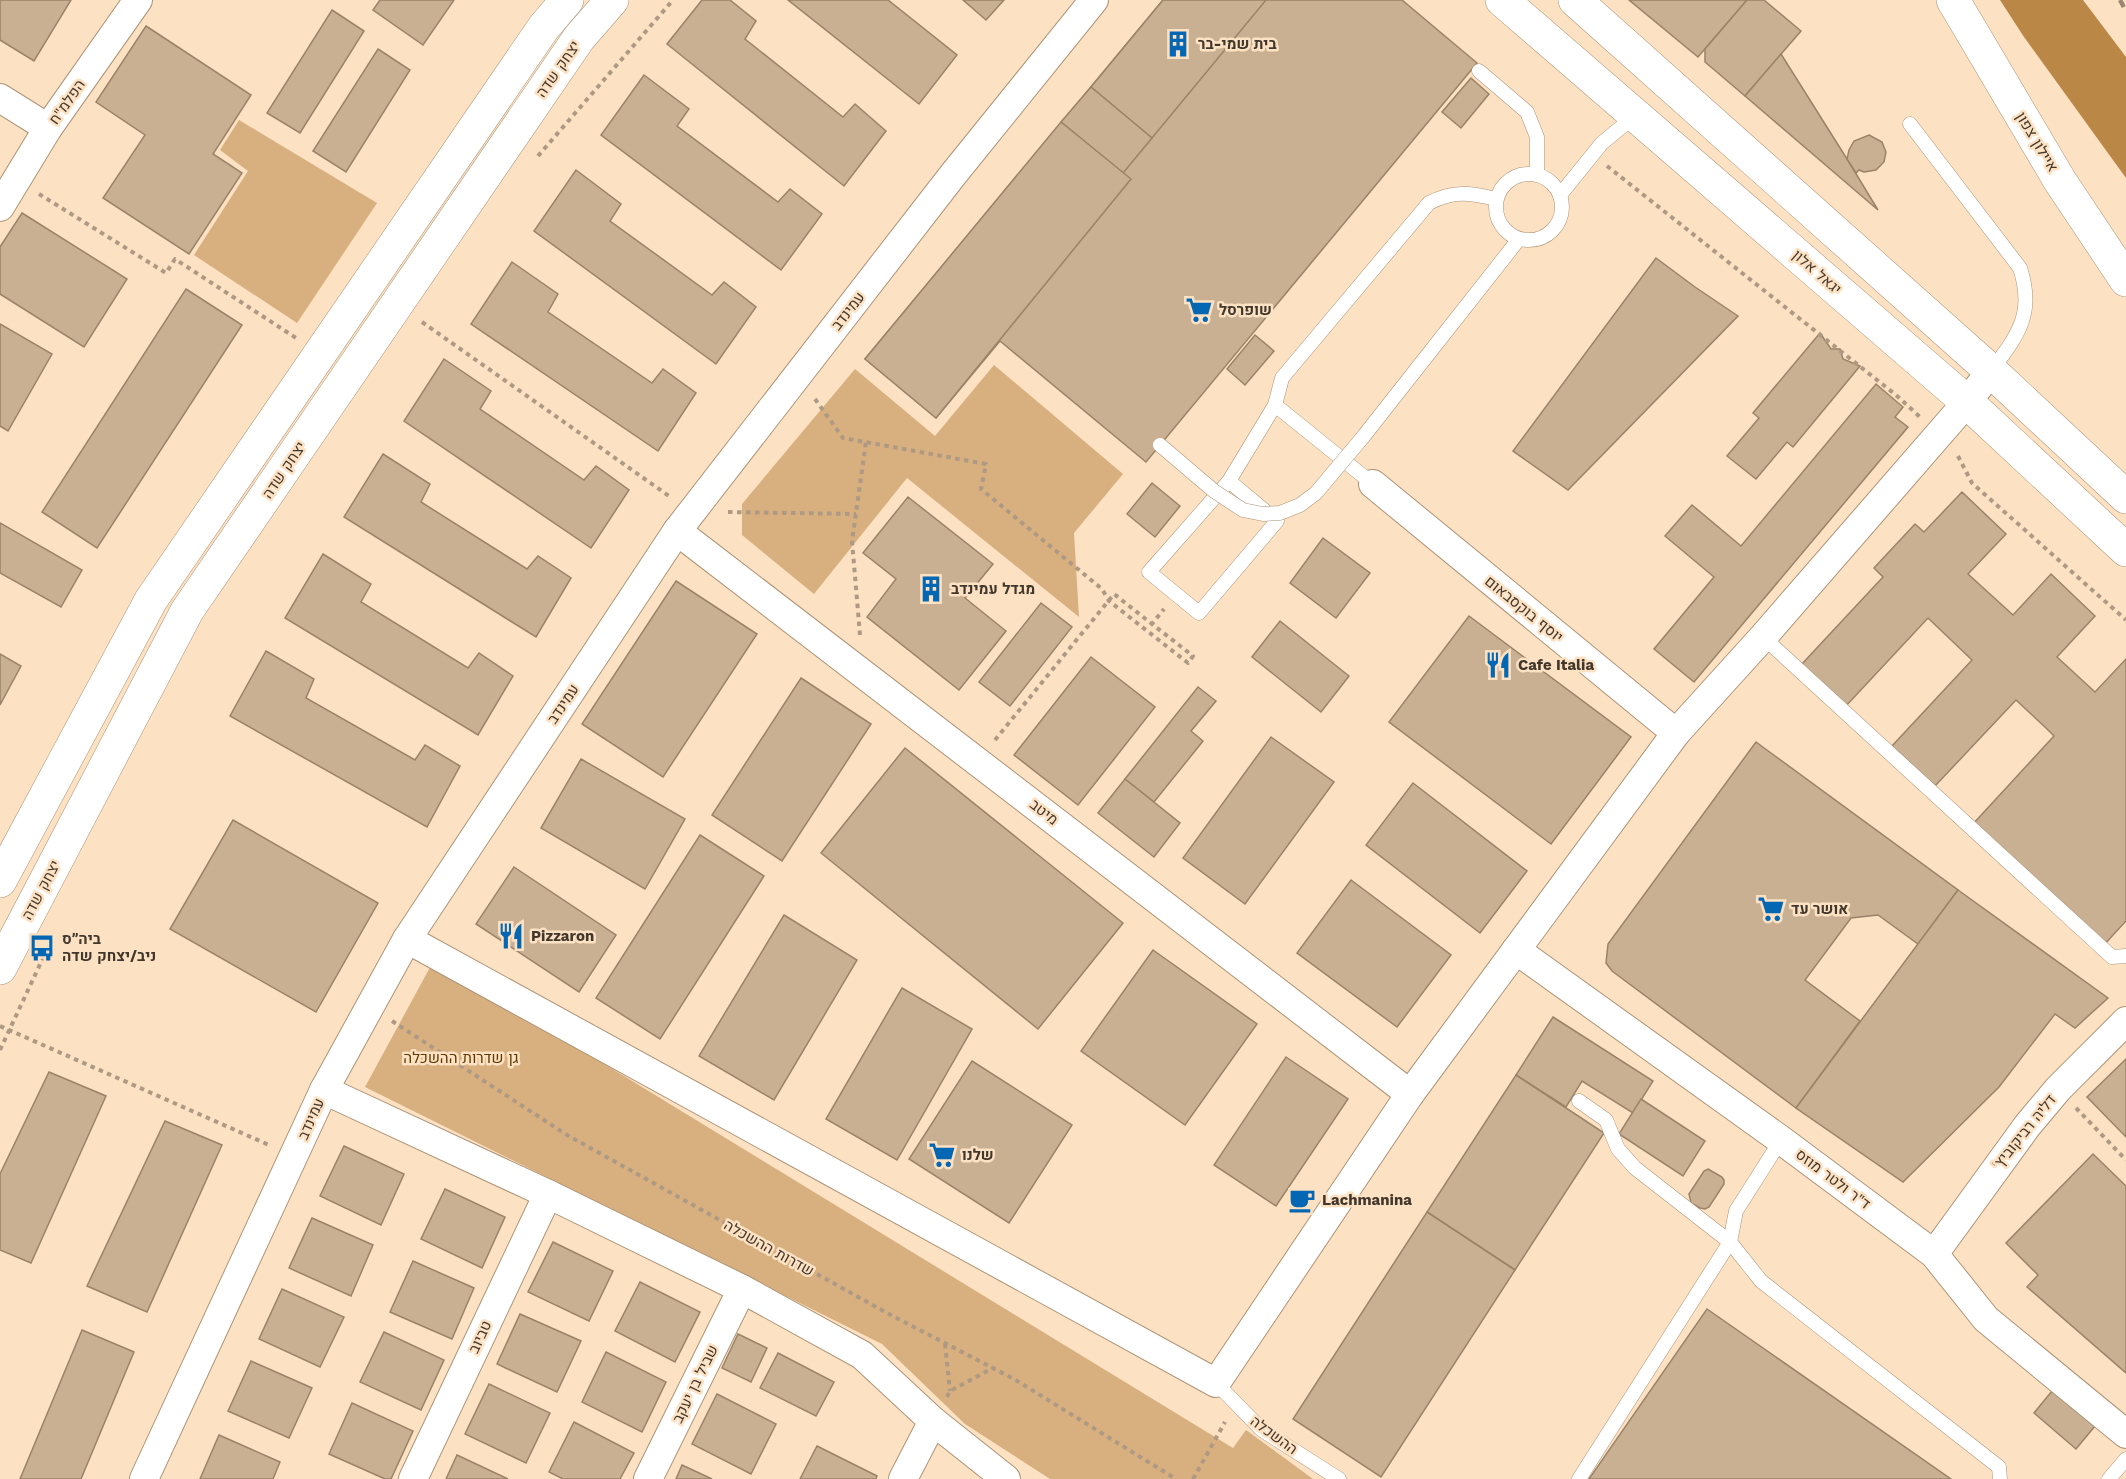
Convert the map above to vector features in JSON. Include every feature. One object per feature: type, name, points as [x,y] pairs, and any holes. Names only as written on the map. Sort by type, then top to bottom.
[{"type":"main road","points":[[0,881],[151,600],[544,27],[567,0]]},
{"type":"main road","name":"יצחק שדה","points":[[0,968],[187,611],[579,38],[612,0]]},
{"type":"main road","name":"יגאל אלון","points":[[1502,0],[1967,402],[2126,550]]},
{"type":"main road","points":[[1575,0],[1991,371],[2126,497]]},
{"type":"main road","name":"איילון צפון","points":[[1953,0],[2060,181],[2126,280]]},
{"type":"street","name":"הפלמ\"ח","points":[[0,207],[48,128],[138,0]]},
{"type":"street","name":"עמינדב","points":[[144,1479],[324,1090],[407,939],[684,522],[952,176],[1094,0]]},
{"type":"street","points":[[0,98],[48,128]]},
{"type":"street","points":[[407,939],[1216,1383],[1410,1094],[1676,733],[1763,637],[1967,402],[1991,371]]},
{"type":"street","name":"יוסף בוקסבאום","points":[[1373,484],[1676,733]]},
{"type":"street","name":"מיטב","points":[[684,522],[863,674],[1410,1094]]},
{"type":"street","name":"ד\"ר ולטר מוזס","points":[[1516,950],[1781,1140],[1934,1254],[1986,1319],[2126,1434]]},
{"type":"street","name":"'דליה רביקוביץ","points":[[1934,1254],[2001,1159],[2058,1089],[2126,1021]]},
{"type":"street","points":[[324,1090],[548,1194],[742,1289],[861,1355],[933,1421],[1006,1479]]},
{"type":"street","name":"טביוב","points":[[413,1479],[548,1194]]},
{"type":"street","name":"שביל בן יעקב","points":[[648,1479],[742,1289]]},
{"type":"street","points":[[903,1479],[933,1421]]},
{"type":"lane","points":[[1479,71],[1527,112],[1537,137],[1537,174]]},
{"type":"lane","points":[[1560,195],[1602,143],[1636,115]]},
{"type":"lane","points":[[1910,124],[2020,268],[2027,288],[2027,307],[2021,324],[2011,344],[1991,371]]},
{"type":"lane","points":[[1527,173],[1547,178],[1560,195],[1561,216],[1556,226],[1540,238],[1529,240],[1509,235],[1497,219],[1496,199],[1507,181],[1516,176],[1527,173]]},
{"type":"lane","points":[[1229,481],[1276,521],[1199,613],[1149,572],[1229,481],[1275,405],[1282,378],[1429,203],[1445,195],[1463,193],[1496,199]]},
{"type":"lane","points":[[1160,445],[1214,491],[1243,510],[1280,513],[1300,505],[1316,493],[1363,436],[1519,239]]},
{"type":"lane","points":[[1275,405],[1373,484]]},
{"type":"lane","points":[[1763,637],[2112,957],[2126,956]]},
{"type":"lane","points":[[1579,1101],[1606,1120],[1618,1149],[1635,1168],[1730,1242],[1761,1281],[1999,1467],[2000,1479]]},
{"type":"lane","points":[[1579,1479],[1730,1242],[1736,1211],[1781,1140]]},
{"type":"lane","name":"ההשכלה","points":[[1216,1383],[1262,1430],[1339,1479]]},
{"type":"lane","points":[[2109,1479],[2126,1459]]},
{"type":"path","points":[[1593,154],[1620,178],[1896,395],[1953,447],[1972,483],[2126,620]]},
{"type":"path","points":[[15,180],[166,273],[175,259],[320,353]]},
{"type":"path","points":[[397,304],[684,522],[856,514]]},
{"type":"path","points":[[815,399],[843,438],[986,464],[981,489],[1102,589],[1109,601],[1188,663],[1193,656],[1114,594],[1109,601],[978,762]]},
{"type":"path","points":[[863,674],[852,541],[866,442]]},
{"type":"path","points":[[1152,624],[1176,594]]},
{"type":"path","name":"שדרות ההשכלה","points":[[369,1006],[567,1135],[887,1313],[1014,1379],[1176,1479]]},
{"type":"path","points":[[0,1026],[294,1156]]},
{"type":"path","points":[[2058,1089],[2126,1160]]},
{"type":"path","points":[[945,1343],[950,1391],[993,1368]]},
{"type":"path","points":[[1193,1479],[1236,1403]]},
{"type":"green space","points":[[239,120],[377,203],[297,323],[194,255],[248,171],[220,150]]},
{"type":"green space","points":[[994,365],[1123,474],[1074,533],[1079,617],[907,478],[814,594],[742,535],[742,504],[855,369],[935,436]]},
{"type":"green space","name":"גן שדרות ההשכלה","points":[[434,960],[1233,1448],[1246,1430],[1313,1479],[1050,1479],[965,1424],[882,1344],[365,1087]]},
{"type":"shaded area","points":[[2000,0],[2083,0],[2126,57],[2126,178],[2024,37]]},
{"type":"building","points":[[0,0],[71,0],[34,61],[0,40]]},
{"type":"building","points":[[380,0],[454,0],[423,45],[373,10]]},
{"type":"building","points":[[702,0],[730,0],[756,21],[745,39],[843,117],[855,104],[886,131],[844,186],[667,44]]},
{"type":"building","points":[[788,0],[888,0],[957,55],[919,104]]},
{"type":"building","points":[[963,0],[1004,0],[986,20]]},
{"type":"building","points":[[1163,0],[1402,0],[1477,63],[1146,462],[1000,341],[936,418],[865,359]]},
{"type":"building","name":"בית שמי-בר","points":[[1163,0],[1266,0],[1152,138],[1091,87]]},
{"type":"building","points":[[1629,0],[1747,0],[1698,57]]},
{"type":"building","points":[[1747,0],[1764,0],[1801,31],[1745,96],[1705,62],[1705,49]]},
{"type":"building","points":[[332,10],[364,31],[300,133],[267,113]]},
{"type":"building","points":[[146,26],[251,95],[213,154],[242,173],[189,254],[103,198],[145,135],[96,102]]},
{"type":"building","points":[[378,49],[410,70],[346,172],[313,151]]},
{"type":"building","points":[[1781,54],[1847,159],[1878,210],[1745,96]]},
{"type":"building","points":[[644,75],[689,109],[677,126],[778,202],[790,189],[822,214],[781,270],[601,135]]},
{"type":"building","points":[[1471,78],[1489,94],[1461,128],[1442,112]]},
{"type":"building","points":[[1091,87],[1152,138],[1123,173],[1061,122]]},
{"type":"building","points":[[1061,122],[1131,179],[936,418],[865,359]]},
{"type":"building","points":[[1869,135],[1882,142],[1886,152],[1884,162],[1876,170],[1864,172],[1859,170],[1856,173],[1847,159],[1849,150],[1854,141]]},
{"type":"building","points":[[576,170],[621,204],[610,221],[712,295],[724,282],[756,307],[716,364],[534,231]]},
{"type":"building","points":[[22,213],[127,279],[84,347],[0,294],[0,247]]},
{"type":"building","points":[[1656,258],[1738,316],[1568,490],[1513,451]]},
{"type":"building","points":[[512,262],[558,294],[548,312],[652,383],[663,369],[696,393],[658,451],[471,324]]},
{"type":"building","points":[[186,289],[242,325],[97,548],[42,512]]},
{"type":"building","points":[[0,324],[52,354],[8,431],[0,426]]},
{"type":"building","points":[[1820,333],[1831,349],[1840,349],[1843,359],[1860,366],[1793,447],[1787,442],[1756,479],[1727,456],[1759,418],[1753,413]]},
{"type":"building","points":[[1255,335],[1274,351],[1245,385],[1227,369]]},
{"type":"building","points":[[444,359],[491,391],[480,409],[584,480],[596,466],[629,490],[591,548],[404,421]]},
{"type":"building","points":[[1876,384],[1903,407],[1895,417],[1908,427],[1694,682],[1654,649],[1714,577],[1665,536],[1692,505],[1741,546]]},
{"type":"building","points":[[383,454],[430,484],[421,502],[527,569],[538,556],[571,578],[536,637],[344,517]]},
{"type":"building","points":[[1152,483],[1180,506],[1155,537],[1127,514]]},
{"type":"building","points":[[1962,492],[2006,534],[1968,574],[2013,615],[2051,574],[2095,616],[2057,657],[2095,692],[2126,659],[2126,921],[2103,946],[1973,824],[2054,736],[2046,728],[2016,700],[1935,786],[1892,746],[1972,660],[1928,618],[1845,707],[1801,665],[1883,577],[1874,568],[1915,524],[1924,532]]},
{"type":"building","name":"מגדל עמינדב","points":[[908,497],[993,564],[965,598],[1006,631],[959,690],[867,617],[896,579],[863,553]]},
{"type":"building","points":[[0,523],[82,570],[61,607],[0,573]]},
{"type":"building","points":[[1323,538],[1370,573],[1336,618],[1290,583]]},
{"type":"building","points":[[323,554],[371,584],[361,602],[468,668],[479,653],[513,676],[478,735],[285,618]]},
{"type":"building","points":[[676,581],[757,634],[663,777],[582,724]]},
{"type":"building","points":[[1041,603],[1072,627],[1010,706],[979,682]]},
{"type":"building","points":[[1469,616],[1631,737],[1551,844],[1389,722]]},
{"type":"building","points":[[1280,621],[1349,676],[1321,712],[1252,657]]},
{"type":"building","points":[[266,651],[314,679],[306,698],[415,760],[425,745],[460,766],[427,827],[230,716]]},
{"type":"building","points":[[0,654],[21,666],[0,705]]},
{"type":"building","points":[[1091,657],[1155,707],[1078,805],[1014,755]]},
{"type":"building","points":[[801,678],[871,724],[782,861],[712,815]]},
{"type":"building","points":[[1198,687],[1216,701],[1191,731],[1203,741],[1154,802],[1125,779]]},
{"type":"building","points":[[1271,737],[1334,782],[1245,904],[1183,858]]},
{"type":"building","points":[[1756,742],[1958,890],[1918,944],[1878,915],[1851,918],[1805,980],[1860,1021],[1796,1108],[1612,971],[1606,963],[1608,944]]},
{"type":"building","points":[[905,748],[1123,923],[1038,1029],[821,853]]},
{"type":"building","points":[[581,759],[685,819],[645,889],[541,828]]},
{"type":"building","points":[[1125,779],[1180,823],[1154,857],[1098,813]]},
{"type":"building","points":[[1413,783],[1527,871],[1480,933],[1366,845]]},
{"type":"building","points":[[233,820],[378,903],[316,1012],[170,929]]},
{"type":"building","points":[[700,835],[764,876],[660,1039],[596,998]]},
{"type":"building","points":[[514,867],[616,935],[579,992],[476,924]]},
{"type":"building","points":[[1351,880],[1451,955],[1397,1027],[1297,953]]},
{"type":"building","points":[[1958,890],[2108,998],[2075,1028],[2055,1014],[1999,1087],[1903,1182],[1796,1108]]},
{"type":"building","points":[[784,915],[857,960],[774,1100],[699,1056]]},
{"type":"building","points":[[1153,950],[1257,1024],[1185,1125],[1081,1051]]},
{"type":"building","points":[[902,988],[972,1029],[897,1160],[826,1119]]},
{"type":"building","points":[[1553,1017],[1653,1081],[1633,1113],[1582,1081],[1566,1107],[1516,1075]]},
{"type":"building","points":[[1286,1057],[1348,1099],[1276,1206],[1214,1165]]},
{"type":"building","points":[[2126,1059],[2126,1137],[2087,1097]]},
{"type":"building","points":[[972,1061],[1072,1125],[1009,1223],[909,1159]]},
{"type":"building","points":[[49,1072],[106,1096],[31,1263],[0,1250],[0,1174]]},
{"type":"building","points":[[1516,1075],[1604,1133],[1515,1270],[1427,1212]]},
{"type":"building","points":[[1641,1099],[1705,1141],[1683,1176],[1619,1134]]},
{"type":"building","points":[[165,1121],[222,1145],[147,1312],[87,1286]]},
{"type":"building","points":[[344,1146],[404,1174],[381,1225],[320,1196]]},
{"type":"building","points":[[2093,1154],[2126,1186],[2126,1373],[2027,1287],[2038,1275],[2006,1243]]},
{"type":"building","points":[[1708,1169],[1722,1177],[1724,1184],[1709,1207],[1705,1209],[1691,1203],[1689,1194],[1704,1171]]},
{"type":"building","points":[[445,1189],[505,1217],[482,1268],[421,1239]]},
{"type":"building","points":[[1427,1212],[1515,1270],[1381,1477],[1293,1419]]},
{"type":"building","points":[[312,1218],[373,1245],[351,1296],[289,1268]]},
{"type":"building","points":[[553,1242],[613,1271],[589,1321],[528,1292]]},
{"type":"building","points":[[413,1261],[474,1288],[452,1339],[390,1312]]},
{"type":"building","points":[[640,1282],[700,1312],[675,1362],[615,1331]]},
{"type":"building","points":[[282,1289],[344,1317],[320,1367],[259,1339]]},
{"type":"building","points":[[1707,1309],[1951,1479],[1589,1479]]},
{"type":"building","points":[[520,1314],[581,1341],[557,1392],[497,1364]]},
{"type":"building","points":[[82,1330],[134,1352],[81,1479],[20,1479]]},
{"type":"building","points":[[384,1332],[444,1360],[421,1410],[360,1382]]},
{"type":"building","points":[[738,1334],[767,1348],[751,1382],[722,1368]]},
{"type":"building","points":[[606,1352],[666,1382],[642,1432],[582,1402]]},
{"type":"building","points":[[778,1353],[834,1382],[816,1416],[760,1388]]},
{"type":"building","points":[[251,1361],[312,1388],[289,1438],[228,1411]]},
{"type":"building","points":[[489,1384],[550,1413],[526,1463],[465,1434]]},
{"type":"building","points":[[2052,1391],[2095,1426],[2076,1449],[2034,1413]]},
{"type":"building","points":[[717,1394],[776,1424],[751,1474],[692,1444]]},
{"type":"building","points":[[352,1403],[413,1431],[391,1479],[385,1479],[329,1454]]},
{"type":"building","points":[[574,1422],[634,1453],[620,1479],[563,1479],[549,1472]]},
{"type":"building","points":[[219,1435],[280,1462],[273,1479],[200,1479]]},
{"type":"building","points":[[817,1446],[877,1476],[876,1479],[800,1479]]},
{"type":"building","points":[[457,1455],[508,1479],[446,1479]]},
{"type":"building","points":[[682,1465],[712,1479],[676,1479]]},
{"type":"railway","points":[[2120,0],[2126,11]]},
{"type":"place","name":"בית שמי-בר","points":[[1178,44]]},
{"type":"place","name":"שופרסל","points":[[1199,310]]},
{"type":"place","name":"מגדל עמינדב","points":[[931,589]]},
{"type":"place","name":"Cafe Italia","points":[[1498,665]]},
{"type":"place","name":"אושר עד","points":[[1771,909]]},
{"type":"place","name":"Pizzaron","points":[[511,936]]},
{"type":"place","name":"ביה״ס ניב/יצחק שדה","points":[[42,948]]},
{"type":"place","name":"שלנו","points":[[942,1155]]},
{"type":"place","name":"Lachmanina","points":[[1302,1200]]}]
